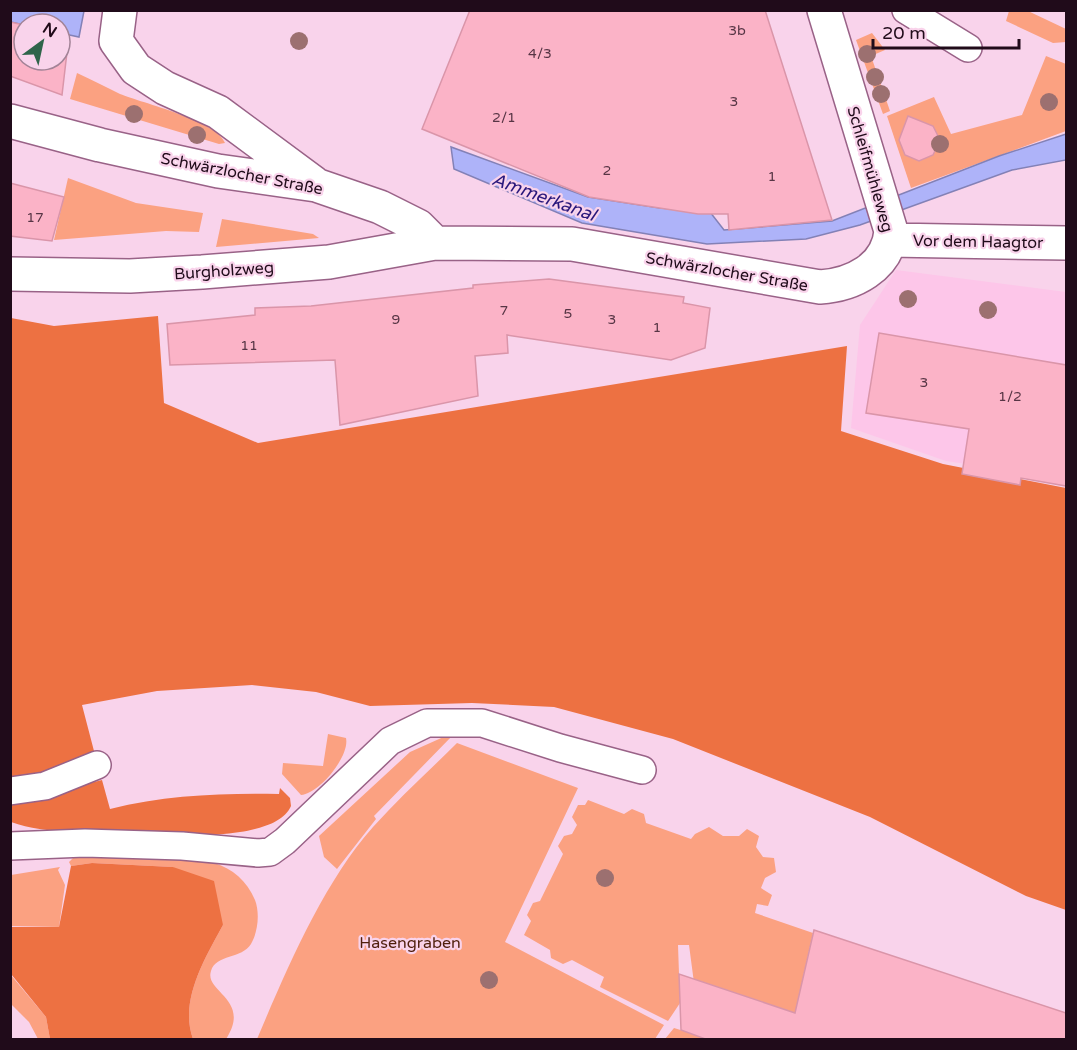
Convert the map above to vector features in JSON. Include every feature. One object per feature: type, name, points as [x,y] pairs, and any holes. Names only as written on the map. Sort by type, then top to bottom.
[{"type":"street","points":[[120,10],[117,41],[136,69],[165,88],[235,123],[316,185]]},
{"type":"street","name":"Schleifmühleweg","points":[[819,287],[840,286],[868,271],[882,256],[890,240],[889,223],[824,10]]},
{"type":"street","name":"Schwärzlocher Straße","points":[[10,121],[100,145],[218,171],[316,185],[380,207],[418,226],[435,243],[572,244],[819,287]]},
{"type":"street","name":"Vor dem Haagtor","points":[[890,240],[1066,243]]},
{"type":"street","name":"Burgholzweg","points":[[10,274],[130,276],[202,272],[329,262],[435,243]]},
{"type":"lane","points":[[906,10],[968,48]]},
{"type":"lane","points":[[10,846],[85,843],[150,844],[270,852],[312,816],[390,741],[427,723],[482,723],[560,748],[642,770]]},
{"type":"lane","points":[[10,791],[45,786],[97,765]]},
{"type":"shaded area","points":[[896,270],[1066,292],[1066,479],[946,461],[851,428],[860,325]]},
{"type":"shaded area","points":[[158,316],[164,403],[258,443],[847,346],[841,431],[943,464],[1066,488],[1066,910],[1026,896],[870,817],[673,739],[554,707],[472,703],[370,706],[316,692],[252,685],[157,691],[82,705],[94,751],[54,770],[11,779],[11,318],[54,326]]},
{"type":"shaded area","points":[[102,780],[110,809],[194,796],[279,794],[280,788],[290,798],[291,806],[283,817],[262,827],[213,835],[69,832],[40,829],[11,822],[11,803]]},
{"type":"shaded area","points":[[92,863],[173,867],[214,881],[223,925],[202,966],[192,995],[189,1010],[193,1039],[50,1039],[46,1017],[11,974],[11,927],[59,927],[71,866]]},
{"type":"green space","points":[[1009,11],[1028,11],[1066,29],[1066,42],[1053,43],[1006,21]]},
{"type":"green space","points":[[872,33],[885,50],[871,56],[890,111],[883,114],[856,40]]},
{"type":"green space","points":[[1046,56],[1066,64],[1066,131],[911,188],[887,116],[934,97],[951,134],[1022,115]]},
{"type":"green space","points":[[77,73],[120,94],[195,120],[209,127],[225,143],[219,144],[70,99]]},
{"type":"green space","points":[[68,178],[136,203],[203,213],[199,232],[166,231],[54,240]]},
{"type":"green space","points":[[222,219],[313,234],[319,238],[216,247]]},
{"type":"green space","points":[[328,734],[346,738],[343,754],[332,773],[324,781],[308,793],[301,795],[282,774],[283,763],[323,766]]},
{"type":"green space","points":[[448,735],[453,735],[374,816],[376,819],[337,869],[324,857],[319,836],[410,752]]},
{"type":"green space","name":"Hasengraben","points":[[457,743],[578,788],[505,942],[664,1025],[655,1039],[257,1039],[307,928],[338,874],[373,827]]},
{"type":"green space","points":[[588,800],[624,814],[632,809],[644,814],[646,823],[691,839],[695,834],[709,827],[723,836],[739,836],[747,829],[759,836],[756,847],[763,857],[774,858],[776,872],[765,878],[761,888],[772,895],[768,906],[757,904],[755,913],[813,933],[795,1013],[746,997],[737,1040],[665,1039],[674,1028],[687,1032],[698,1013],[689,945],[678,945],[680,1003],[668,1021],[600,987],[604,977],[572,960],[563,964],[551,958],[550,950],[524,935],[531,921],[527,915],[533,903],[540,901],[563,854],[558,846],[564,836],[572,834],[577,825],[572,817],[578,805],[585,805]]},
{"type":"green space","points":[[74,857],[195,858],[231,870],[245,883],[255,900],[258,922],[255,934],[247,949],[218,962],[211,971],[214,985],[231,1005],[234,1014],[233,1025],[226,1039],[193,1039],[189,1010],[196,980],[223,925],[173,867],[92,863],[71,866],[69,862]]},
{"type":"green space","points":[[60,867],[58,870],[65,885],[59,927],[11,926],[11,875]]},
{"type":"green space","points":[[10,974],[46,1017],[50,1039],[38,1039],[29,1022],[11,1004]]},
{"type":"water","points":[[11,11],[84,11],[79,37],[72,36],[72,12],[12,12],[11,22]]},
{"type":"water","name":"Ammerkanal","points":[[1066,134],[1066,160],[1012,170],[860,225],[806,239],[707,244],[582,223],[454,169],[451,147],[588,197],[660,208],[710,212],[724,230],[832,221],[999,156]]},
{"type":"building","points":[[470,10],[765,10],[832,220],[729,230],[728,214],[698,214],[589,197],[422,129]]},
{"type":"building","points":[[10,22],[12,22],[12,72],[65,72],[62,95],[10,76]]},
{"type":"building","points":[[908,116],[933,126],[940,140],[933,155],[919,161],[905,155],[899,140]]},
{"type":"building","points":[[10,183],[64,197],[52,241],[10,236]]},
{"type":"building","points":[[549,279],[684,297],[683,303],[710,308],[705,348],[671,360],[507,335],[508,353],[475,356],[478,396],[340,425],[335,360],[170,365],[167,324],[255,315],[255,308],[311,306],[473,288],[473,285]]},
{"type":"building","points":[[879,333],[1066,365],[1066,486],[1021,478],[1020,485],[962,474],[969,429],[866,413]]},
{"type":"building","points":[[814,930],[1066,1013],[1066,1040],[708,1040],[681,1030],[679,974],[795,1013]]}]
